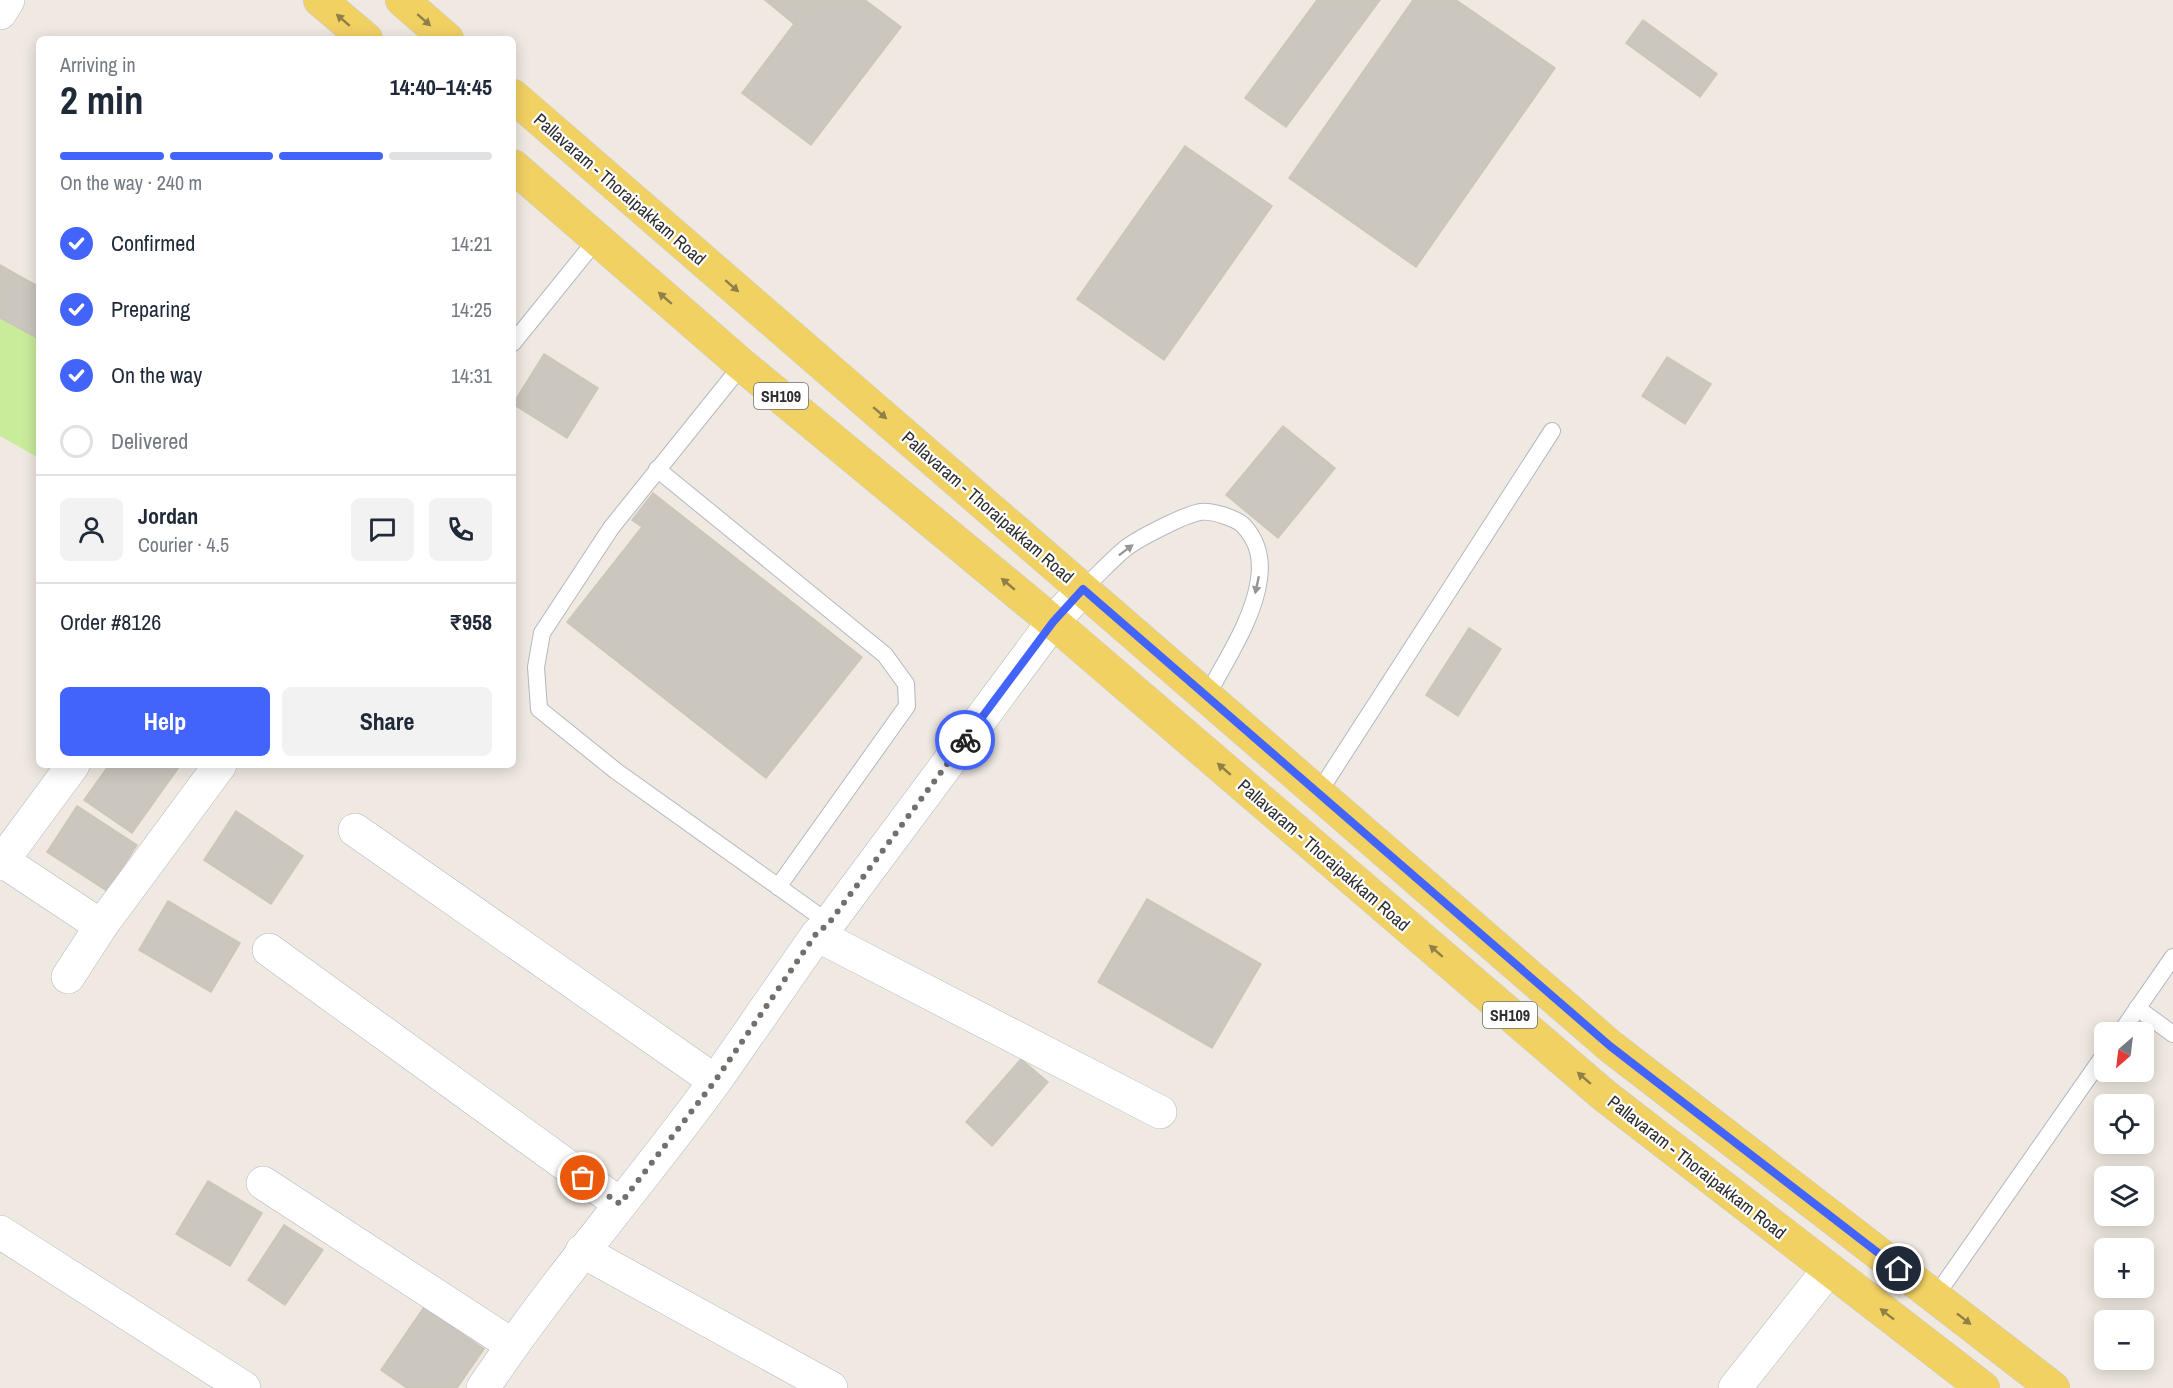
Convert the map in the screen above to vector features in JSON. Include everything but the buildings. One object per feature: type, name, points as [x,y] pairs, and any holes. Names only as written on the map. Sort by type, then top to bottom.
[{"type":"main road","points":[[320,0],[362,36]]},
{"type":"main road","points":[[402,0],[444,36]]},
{"type":"main road","name":"Pallavaram - Thoraipakkam Road","points":[[516,99],[1610,1046],[2053,1388]]},
{"type":"main road","name":"Pallavaram - Thoraipakkam Road","points":[[516,169],[742,365],[1053,622],[1605,1096],[1829,1269],[1966,1382]]},
{"type":"street","points":[[0,13],[8,0]]},
{"type":"street","points":[[483,1388],[582,1251],[715,1081],[823,929],[1053,622],[1083,589]]},
{"type":"street","points":[[71,768],[1,861],[101,926]]},
{"type":"street","points":[[68,977],[101,926],[218,768]]},
{"type":"street","points":[[355,830],[715,1081]]},
{"type":"street","points":[[823,929],[1160,1112]]},
{"type":"street","points":[[269,950],[620,1204]]},
{"type":"street","points":[[263,1183],[512,1345]]},
{"type":"street","points":[[0,1232],[244,1388]]},
{"type":"street","points":[[582,1251],[831,1388]]},
{"type":"street","points":[[1735,1388],[1829,1269]]},
{"type":"lane","points":[[516,339],[597,239]]},
{"type":"lane","points":[[742,365],[610,528],[542,633],[536,667],[538,709],[616,771],[778,887],[823,929]]},
{"type":"lane","points":[[1318,792],[1552,431]]},
{"type":"lane","points":[[657,469],[885,655],[906,684],[907,706],[778,887]]},
{"type":"lane","points":[[1083,589],[1127,547],[1173,523],[1201,512],[1216,514],[1240,523],[1254,538],[1261,559],[1259,582],[1250,614],[1207,696]]},
{"type":"lane","points":[[2128,1022],[2173,957]]},
{"type":"lane","points":[[2138,1008],[2173,1034]]},
{"type":"lane","points":[[1935,1297],[2094,1069]]},
{"type":"green space","points":[[0,318],[36,337],[36,456],[0,436]]},
{"type":"way so far","points":[[583,1178],[620,1204],[715,1081],[816,934],[829,923],[965,740]]},
{"type":"route","points":[[965,740],[1053,622],[1083,589],[1610,1046],[1899,1269]]}]
